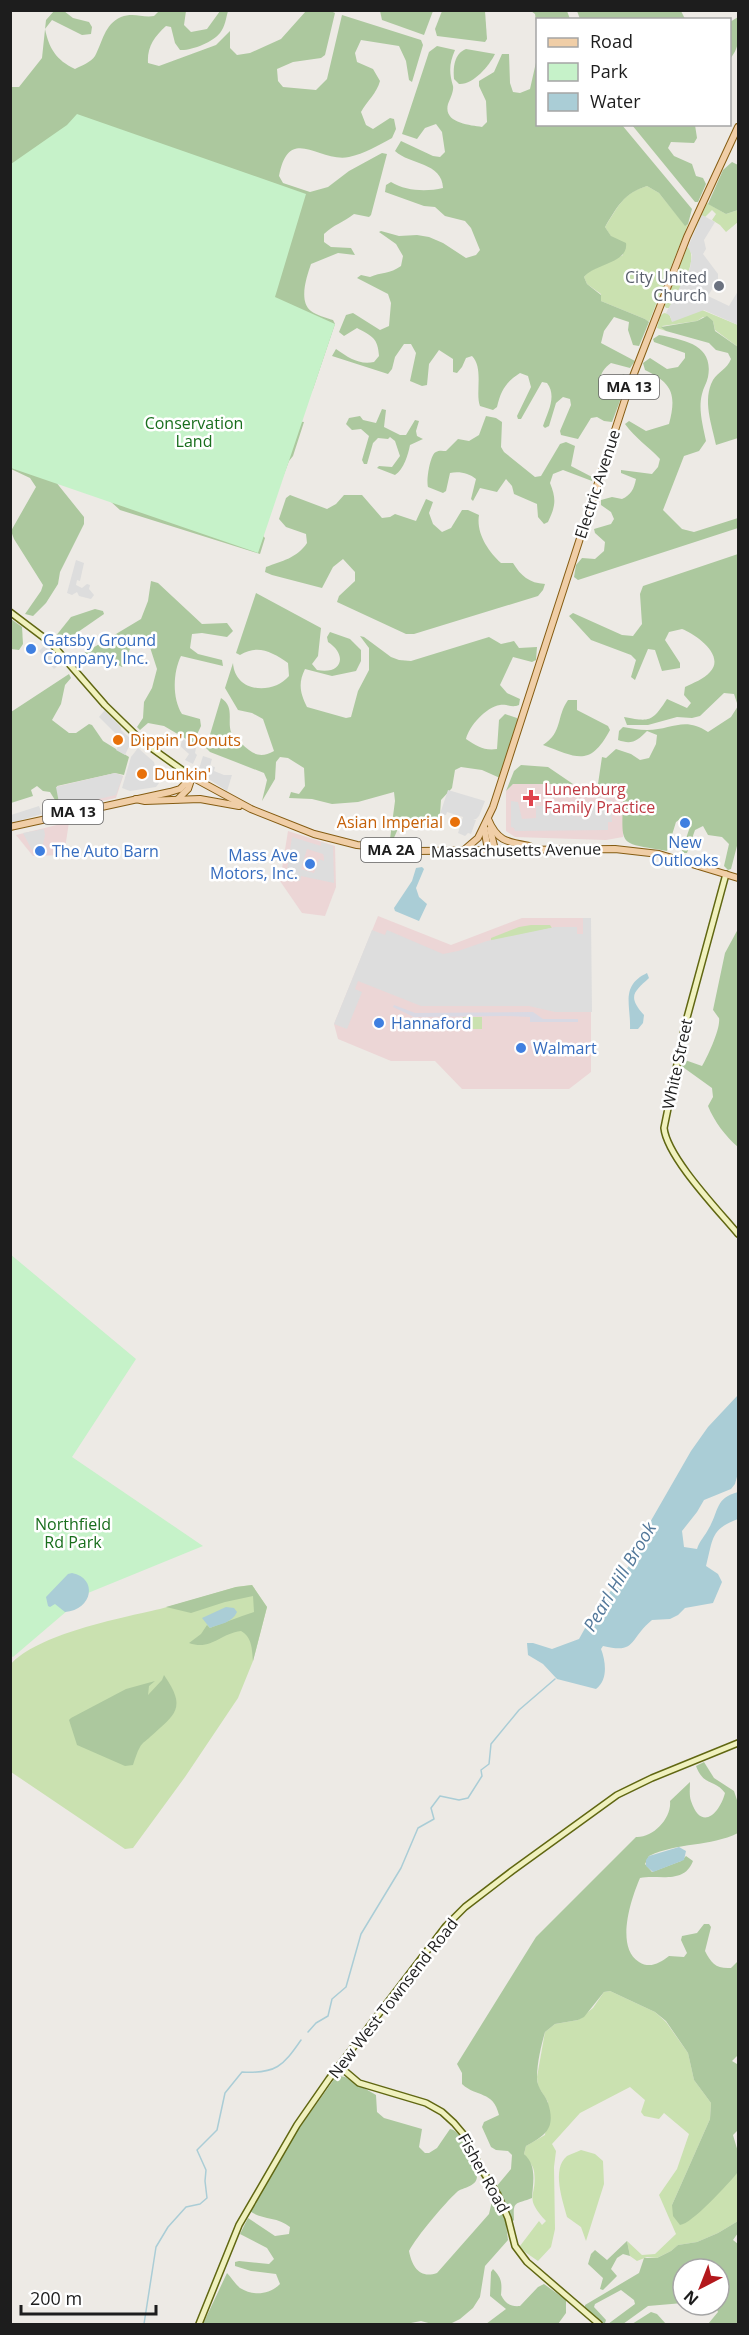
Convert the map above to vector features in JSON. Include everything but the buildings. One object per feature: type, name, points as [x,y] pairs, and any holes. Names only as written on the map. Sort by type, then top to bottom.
[{"type":"main road","name":"Electric Avenue","points":[[488,819],[504,778],[519,723],[627,394],[687,237],[738,127]]},
{"type":"main road","name":"MA 13","points":[[10,827],[177,790],[192,777]]},
{"type":"main road","points":[[178,799],[188,789],[192,777]]},
{"type":"main road","name":"Massachusetts Avenue","points":[[192,777],[251,809],[314,834],[357,845],[403,851],[615,849],[658,854],[738,878]]},
{"type":"main road","name":"MA 13","points":[[135,799],[220,802],[251,809]]},
{"type":"main road","name":"MA 13","points":[[464,850],[474,843],[488,819]]},
{"type":"main road","points":[[488,819],[493,832],[501,839],[542,849]]},
{"type":"main road","points":[[488,819],[492,850]]},
{"type":"main road","points":[[484,827],[492,850]]},
{"type":"street","name":"Massachusetts Avenue","points":[[10,612],[51,643],[105,705],[143,742],[192,777]]},
{"type":"street","name":"White Street","points":[[726,874],[685,1025],[664,1128],[667,1140],[678,1158],[738,1233]]},
{"type":"street","name":"New West Townsend Road","points":[[200,2325],[239,2225],[252,2199],[310,2105],[446,1926],[471,1902],[616,1795],[738,1743]]},
{"type":"street","name":"Fisher Road","points":[[339,2066],[359,2083],[431,2105],[454,2123],[465,2136],[500,2200],[508,2218],[515,2246],[520,2254],[599,2325]]},
{"type":"shaded area","points":[[702,215],[715,222],[704,240],[706,249],[703,254],[718,274],[718,279],[708,296],[729,306],[738,291],[738,325],[704,310],[672,322],[666,313],[690,268],[692,255],[688,247]]},
{"type":"shaded area","points":[[76,560],[84,563],[80,581],[77,580],[76,585],[82,588],[87,584],[90,585],[89,589],[94,595],[91,599],[79,596],[77,592],[72,595],[67,593]]},
{"type":"shaded area","points":[[46,644],[62,662],[54,669],[39,651]]},
{"type":"shaded area","points":[[105,710],[132,740],[125,755],[116,750],[122,740],[99,717]]},
{"type":"shaded area","points":[[183,739],[196,748],[197,755],[193,764],[185,760],[189,754],[180,746]]},
{"type":"shaded area","points":[[138,748],[154,762],[159,783],[156,787],[130,791],[122,788],[131,757]]},
{"type":"shaded area","points":[[203,756],[212,759],[210,766],[215,767],[214,771],[232,775],[227,791],[198,772]]},
{"type":"shaded area","points":[[115,773],[123,776],[116,798],[61,810],[56,787]]},
{"type":"shaded area","points":[[115,773],[123,776],[116,795],[60,808],[56,787]]},
{"type":"shaded area","points":[[513,784],[598,784],[623,797],[623,837],[606,840],[515,837],[506,831],[506,791]]},
{"type":"shaded area","points":[[448,790],[485,801],[479,816],[473,819],[476,820],[471,834],[468,833],[465,836],[458,833],[463,817],[447,812],[446,815],[440,814]]},
{"type":"shaded area","points":[[596,798],[611,800],[612,822],[608,822],[608,830],[515,831],[511,827],[511,801],[518,802],[522,819],[536,818],[536,806],[572,806],[573,816],[584,817],[585,803],[596,803]]},
{"type":"shaded area","points":[[39,806],[42,814],[11,823],[11,815]]},
{"type":"shaded area","points":[[69,822],[64,855],[33,856],[16,835]]},
{"type":"shaded area","points":[[44,829],[43,844],[32,850],[23,833]]},
{"type":"shaded area","points":[[288,831],[335,846],[336,887],[325,916],[302,913],[280,881]]},
{"type":"shaded area","points":[[292,837],[321,846],[321,842],[333,846],[334,883],[301,876],[300,881],[286,877]],"holes":[[[307,849],[323,854],[324,861],[319,859],[314,873],[301,869]]]},
{"type":"shaded area","points":[[378,916],[451,945],[522,918],[591,918],[591,1072],[569,1089],[462,1089],[435,1061],[391,1061],[338,1039],[334,1024]]},
{"type":"shaded area","points":[[583,918],[591,918],[592,1012],[555,1012],[529,1006],[421,1006],[358,981],[355,989],[362,992],[347,1029],[334,1024],[372,930],[385,935],[387,930],[443,954],[487,941],[555,927],[577,927],[577,934],[583,934]]},
{"type":"shaded area","points":[[394,1005],[415,1013],[533,1012],[543,1019],[578,1019],[578,1022],[530,1022],[530,1017],[505,1016],[414,1017],[393,1007]]},
{"type":"green space","points":[[380,10],[433,11],[424,35],[382,20]]},
{"type":"green space","points":[[54,11],[64,11],[73,18],[89,22],[92,27],[91,34],[82,35],[52,20],[45,29],[46,20]]},
{"type":"green space","name":"Conservation Land","points":[[159,11],[186,11],[184,25],[191,32],[207,29],[220,11],[228,11],[223,28],[217,36],[207,43],[190,49],[180,50],[175,43],[171,27],[166,26],[155,38],[149,52],[148,63],[159,66],[216,45],[230,31],[230,48],[237,55],[250,53],[281,39],[306,11],[331,11],[335,13],[325,55],[321,58],[293,62],[277,69],[278,81],[283,87],[316,90],[327,79],[342,15],[421,40],[423,45],[412,82],[409,80],[406,61],[399,46],[361,40],[355,53],[357,62],[373,69],[380,81],[361,112],[366,125],[373,129],[390,118],[394,119],[396,129],[392,138],[366,152],[349,157],[338,157],[298,148],[290,152],[284,160],[279,176],[283,183],[310,192],[328,187],[349,171],[382,153],[387,154],[371,215],[369,217],[354,214],[324,234],[324,242],[331,247],[351,248],[355,255],[338,253],[311,264],[309,269],[304,295],[307,307],[316,314],[333,320],[335,324],[313,389],[295,421],[304,422],[293,456],[289,461],[261,534],[265,538],[260,554],[120,510],[99,491],[11,346],[11,87],[19,87],[42,58],[45,29],[54,53],[75,69],[86,64],[95,56],[107,29],[121,17],[154,16]]},
{"type":"green space","points":[[442,11],[485,11],[487,39],[485,42],[437,36],[435,29]]},
{"type":"green space","points":[[531,11],[567,11],[570,18],[536,18],[536,21],[535,14]]},
{"type":"green space","points":[[577,11],[681,11],[684,18],[580,18]]},
{"type":"green space","points":[[738,17],[738,44],[731,58],[731,21]]},
{"type":"green space","points":[[437,46],[455,50],[450,68],[453,90],[447,110],[449,115],[458,122],[482,127],[487,122],[486,101],[479,81],[494,72],[502,54],[509,54],[510,83],[513,92],[520,93],[530,89],[536,62],[536,126],[623,126],[692,209],[688,224],[685,226],[659,193],[647,186],[627,197],[617,207],[605,227],[611,236],[626,243],[625,250],[617,259],[584,277],[587,284],[601,295],[601,301],[649,322],[639,346],[633,345],[628,330],[629,322],[614,317],[604,331],[601,343],[635,361],[630,368],[611,363],[605,369],[601,376],[601,383],[606,391],[614,391],[623,374],[629,377],[612,422],[597,417],[591,418],[578,439],[561,435],[560,431],[571,405],[570,399],[563,397],[556,403],[549,426],[545,428],[543,426],[551,398],[547,383],[542,382],[521,419],[518,419],[517,416],[531,387],[528,376],[520,373],[505,387],[497,407],[493,410],[480,406],[478,367],[472,356],[466,358],[457,373],[453,372],[453,359],[439,350],[429,364],[427,385],[422,386],[410,381],[416,353],[411,344],[404,344],[395,357],[388,374],[332,356],[336,349],[359,362],[374,362],[379,356],[376,341],[367,333],[357,328],[344,336],[339,332],[346,315],[353,313],[380,330],[389,326],[391,303],[388,294],[357,278],[361,275],[370,277],[401,266],[403,256],[396,244],[379,232],[399,236],[429,237],[466,258],[476,255],[480,250],[471,228],[465,221],[445,216],[435,207],[424,206],[385,192],[386,185],[391,182],[416,190],[443,188],[437,173],[395,151],[401,141],[433,156],[440,157],[445,152],[442,132],[436,124],[425,128],[417,139],[402,134],[429,52]]},
{"type":"green space","points":[[466,49],[495,54],[485,69],[475,78],[459,84],[454,79],[454,66],[459,54]]},
{"type":"green space","name":"Conservation Land","points":[[77,114],[306,194],[275,297],[335,324],[258,553],[11,468],[11,164],[67,125]]},
{"type":"green space","points":[[633,126],[695,126],[697,138],[694,143],[671,142],[668,148],[674,156],[692,164],[696,176],[703,178],[706,184],[698,202],[695,202]]},
{"type":"green space","points":[[732,162],[738,165],[738,210],[726,214],[708,204],[723,170]]},
{"type":"green space","points":[[647,186],[659,193],[685,225],[688,224],[649,322],[601,301],[601,294],[587,284],[584,277],[588,272],[623,255],[605,227],[627,197]]},
{"type":"green space","points":[[707,203],[726,214],[738,210],[738,222],[726,232],[712,220],[716,214],[712,210],[705,217],[702,216],[695,230]]},
{"type":"green space","points":[[689,247],[691,262],[689,270],[670,308],[666,308],[664,305]]},
{"type":"green space","points":[[702,310],[738,325],[738,347],[715,330],[713,321],[703,317],[697,321],[662,326],[666,331],[657,328],[660,316],[664,313],[669,314],[672,321]]},
{"type":"green space","points":[[707,316],[713,321],[715,331],[738,347],[738,438],[716,445],[708,396],[713,380],[731,359],[728,353],[716,350],[709,343],[666,331],[661,327],[697,321]]},
{"type":"green space","points":[[659,335],[696,346],[707,358],[709,366],[701,400],[701,418],[706,441],[699,451],[684,456],[663,510],[682,529],[694,532],[738,518],[738,528],[578,580],[574,577],[576,565],[582,558],[595,559],[604,551],[605,542],[595,533],[594,529],[611,524],[614,519],[611,512],[601,505],[601,500],[612,497],[622,499],[630,494],[634,486],[636,479],[621,473],[621,470],[652,474],[658,467],[660,459],[625,424],[629,421],[646,431],[669,424],[672,405],[670,391],[667,385],[645,370],[643,363],[650,358],[667,369],[678,367],[685,358],[685,353],[654,342],[653,339]]},
{"type":"green space","points":[[382,409],[386,410],[384,427],[400,435],[406,435],[415,420],[419,421],[417,436],[423,439],[410,445],[403,466],[395,475],[377,468],[379,466],[392,467],[400,456],[395,441],[390,437],[388,439],[378,438],[373,443],[367,464],[364,464],[362,460],[369,436],[361,429],[352,430],[346,424],[349,418],[360,416],[363,420],[376,423]]},
{"type":"green space","points":[[486,416],[502,422],[501,447],[504,452],[535,477],[541,476],[560,444],[566,442],[575,446],[571,466],[592,477],[592,481],[563,470],[553,474],[550,483],[554,494],[554,508],[548,522],[544,524],[538,517],[537,504],[514,494],[512,486],[506,479],[497,492],[480,488],[473,501],[471,499],[476,479],[467,474],[450,473],[446,491],[443,493],[428,487],[429,468],[434,454],[438,451],[446,451],[458,439],[469,441],[479,435]]},
{"type":"green space","points":[[10,425],[84,517],[84,524],[60,572],[58,584],[46,603],[33,616],[25,614],[43,585],[11,531],[36,487],[30,478],[11,469]]},
{"type":"green space","points":[[290,495],[327,509],[336,504],[344,495],[362,495],[382,518],[395,514],[416,521],[426,499],[433,502],[429,513],[433,524],[442,532],[451,528],[462,510],[468,510],[479,515],[481,535],[496,558],[501,563],[513,563],[522,575],[545,584],[543,590],[538,596],[414,634],[406,634],[337,602],[339,596],[355,581],[355,572],[343,559],[333,567],[322,588],[265,572],[266,567],[294,556],[307,543],[306,534],[286,527],[279,519],[286,498]]},
{"type":"green space","points":[[738,554],[738,706],[734,694],[724,693],[700,716],[677,717],[648,725],[627,725],[624,717],[640,720],[650,718],[658,712],[667,699],[687,708],[691,703],[684,695],[685,687],[702,679],[710,672],[714,665],[712,652],[701,640],[682,629],[669,632],[665,640],[680,663],[680,668],[662,671],[655,650],[648,649],[635,680],[631,677],[636,660],[631,655],[591,640],[569,616],[573,613],[622,635],[633,636],[642,624],[640,594],[643,586]]},
{"type":"green space","points":[[151,581],[158,583],[202,624],[227,623],[233,631],[227,637],[202,633],[192,634],[190,648],[198,654],[222,660],[223,666],[181,656],[178,662],[175,693],[179,708],[182,714],[200,719],[201,726],[193,743],[164,726],[148,723],[140,730],[137,727],[143,718],[144,702],[152,688],[157,669],[147,638],[138,636],[122,667],[101,656],[92,655],[84,661],[75,662],[81,655],[141,619],[148,601]]},
{"type":"green space","points":[[256,593],[321,628],[318,656],[312,664],[317,670],[332,670],[339,663],[338,653],[328,642],[327,637],[330,632],[350,639],[361,650],[361,661],[356,671],[332,676],[305,669],[301,679],[301,693],[307,707],[346,718],[351,717],[358,691],[369,670],[369,648],[360,636],[391,657],[411,661],[489,637],[501,644],[514,641],[519,648],[537,647],[536,660],[532,662],[513,657],[500,685],[507,693],[520,699],[519,705],[500,705],[489,709],[474,723],[466,739],[484,749],[497,749],[499,720],[505,714],[517,718],[500,778],[482,770],[461,767],[455,770],[452,788],[441,800],[439,829],[400,824],[393,840],[390,839],[394,792],[358,802],[332,804],[312,799],[289,798],[291,792],[299,794],[305,786],[304,768],[288,758],[280,757],[276,762],[275,779],[262,801],[267,780],[264,773],[210,752],[206,748],[221,698],[228,705],[231,732],[241,743],[260,755],[274,751],[263,719],[252,713],[238,710],[225,688],[233,663],[235,673],[240,680],[256,688],[274,686],[289,676],[288,663],[271,653],[253,650],[240,655],[236,653]]},
{"type":"green space","points":[[95,609],[103,611],[104,614],[65,641],[60,643],[55,637],[71,617]]},
{"type":"green space","points":[[11,619],[22,627],[23,644],[19,650],[11,649]]},
{"type":"green space","points":[[69,674],[71,678],[65,685],[61,704],[52,720],[69,733],[76,733],[89,724],[92,725],[103,741],[129,757],[124,775],[115,773],[57,786],[59,800],[55,800],[50,792],[43,791],[37,786],[31,790],[33,796],[11,803],[11,712]]},
{"type":"green space","points":[[568,700],[577,700],[577,710],[608,726],[610,730],[596,750],[589,754],[574,756],[543,745],[557,730]]},
{"type":"green space","points":[[738,706],[738,842],[731,869],[728,870],[724,866],[729,844],[722,837],[708,835],[703,826],[695,830],[687,853],[683,853],[692,821],[683,817],[676,822],[667,851],[639,846],[626,840],[622,826],[623,797],[598,784],[602,757],[606,758],[616,749],[640,760],[649,758],[656,744],[657,735],[647,731],[637,740],[627,742],[618,740],[619,731],[623,727],[647,730],[685,724],[700,727],[708,732],[731,717]]},
{"type":"green space","points":[[521,765],[548,767],[573,784],[513,784],[506,791],[514,771]]},
{"type":"green space","points":[[550,925],[552,928],[491,941],[491,938],[519,927]]},
{"type":"green space","points":[[738,929],[738,1147],[721,1128],[708,1106],[713,1097],[712,1088],[680,1065],[685,1060],[702,1066],[710,1050],[719,1023],[719,1018],[713,1010],[725,953]]},
{"type":"green space","points":[[463,1017],[482,1017],[482,1029],[463,1029]]},
{"type":"green space","name":"Northfield Rd Park","points":[[10,1254],[136,1359],[72,1457],[203,1546],[88,1593],[13,1657],[10,1655]]},
{"type":"green space","points":[[252,1585],[267,1607],[253,1661],[238,1698],[185,1777],[133,1848],[125,1849],[11,1772],[10,1665],[23,1654],[59,1636],[103,1622],[160,1609],[236,1587]]},
{"type":"green space","points":[[252,1585],[267,1607],[253,1661],[249,1640],[241,1631],[209,1644],[189,1643],[201,1634],[207,1625],[210,1628],[254,1612],[253,1596],[191,1613],[166,1607],[236,1587]]},
{"type":"green space","points":[[164,1675],[175,1695],[177,1703],[175,1710],[172,1716],[141,1746],[133,1765],[125,1766],[77,1745],[69,1720],[71,1718],[126,1689],[155,1681],[149,1686],[148,1695]]},
{"type":"green space","points":[[704,1762],[714,1778],[734,1791],[738,1803],[738,1833],[716,1841],[671,1848],[649,1856],[645,1864],[652,1872],[681,1861],[686,1856],[693,1861],[689,1868],[677,1876],[640,1878],[629,1910],[626,1934],[632,1955],[639,1962],[651,1965],[669,1956],[684,1957],[687,1953],[681,1940],[682,1936],[697,1933],[704,1924],[709,1924],[711,1927],[705,1951],[709,1959],[718,1966],[726,1968],[731,1968],[738,1961],[738,2055],[732,2061],[737,2064],[738,2068],[738,2130],[733,2135],[738,2152],[738,2172],[701,2211],[680,2225],[673,2216],[672,2205],[710,2119],[711,2103],[694,2080],[688,2053],[666,2021],[655,2012],[610,1991],[604,1992],[584,2017],[555,2024],[545,2032],[537,2078],[538,2085],[548,2103],[550,2125],[544,2134],[526,2146],[524,2154],[533,2169],[532,2198],[516,2204],[512,2222],[496,2187],[511,2169],[512,2155],[508,2151],[491,2147],[482,2127],[484,2122],[499,2115],[489,2098],[462,2084],[462,2073],[457,2064],[536,1937],[636,1837],[649,1834],[660,1826],[668,1814],[670,1801],[690,1782],[690,1799],[700,1816],[710,1817],[719,1808],[725,1793],[699,1773],[696,1766]]},
{"type":"green space","points":[[610,1991],[655,2012],[666,2022],[688,2053],[694,2080],[711,2103],[710,2119],[672,2205],[716,2194],[738,2172],[738,2221],[697,2242],[678,2245],[657,2258],[647,2257],[637,2261],[630,2256],[627,2241],[642,2255],[655,2254],[676,2234],[659,2195],[677,2169],[689,2134],[664,2113],[659,2119],[644,2116],[641,2112],[645,2100],[630,2087],[580,2113],[552,2144],[556,2151],[555,2229],[551,2247],[538,2261],[520,2246],[539,2221],[542,2225],[546,2221],[533,2201],[534,2171],[524,2154],[526,2146],[545,2135],[548,2102],[538,2086],[537,2077],[545,2032],[555,2024],[578,2020],[593,2008],[604,1992]]},
{"type":"green space","points":[[345,2077],[376,2095],[377,2112],[384,2118],[422,2129],[419,2147],[425,2153],[437,2148],[450,2129],[456,2131],[462,2139],[475,2166],[476,2180],[452,2197],[424,2229],[409,2251],[412,2262],[421,2273],[437,2273],[489,2214],[492,2201],[497,2199],[505,2217],[508,2240],[485,2266],[480,2297],[473,2308],[450,2324],[432,2324],[421,2321],[406,2324],[203,2324],[227,2273],[240,2288],[250,2292],[266,2292],[280,2284],[276,2274],[251,2271],[235,2266],[235,2262],[239,2261],[269,2264],[274,2259],[267,2248],[240,2234],[248,2218],[275,2236],[289,2234],[290,2227],[285,2224],[250,2211],[292,2138],[335,2078]]},
{"type":"green space","points":[[581,2150],[595,2154],[603,2161],[604,2184],[586,2241],[581,2227],[567,2217],[559,2177],[562,2162],[567,2156]]},
{"type":"green space","points":[[738,2221],[738,2233],[733,2240],[738,2244],[738,2324],[708,2324],[714,2317],[731,2317],[731,2257],[671,2257],[671,2304],[648,2306],[623,2324],[608,2324],[635,2304],[634,2300],[621,2290],[595,2304],[594,2307],[606,2320],[605,2323],[601,2324],[585,2309],[585,2305],[639,2273],[644,2258],[657,2258],[678,2245],[697,2242]]},
{"type":"green space","points":[[627,2241],[630,2256],[623,2254],[617,2258],[611,2269],[617,2276],[603,2290],[600,2289],[603,2278],[588,2264],[591,2254],[595,2250],[607,2260]]},
{"type":"green space","points":[[493,2269],[501,2281],[501,2295],[511,2305],[520,2306],[538,2287],[544,2284],[566,2300],[566,2313],[558,2324],[486,2324],[506,2309],[490,2296]]},
{"type":"green space","points":[[651,2312],[657,2314],[666,2324],[632,2324]]},
{"type":"water","points":[[416,868],[424,869],[416,888],[419,897],[427,904],[419,921],[395,911],[394,908],[412,881]]},
{"type":"water","points":[[647,973],[649,978],[636,991],[634,999],[644,1015],[643,1023],[638,1029],[630,1029],[630,990],[639,978]]},
{"type":"water","points":[[738,1395],[738,1473],[735,1484],[731,1489],[704,1500],[682,1531],[684,1547],[697,1549],[721,1502],[738,1492],[738,1519],[717,1531],[706,1566],[718,1574],[722,1582],[713,1603],[685,1608],[670,1619],[652,1620],[627,1647],[603,1646],[601,1649],[605,1665],[604,1676],[596,1689],[557,1679],[543,1664],[528,1655],[527,1643],[552,1649],[579,1639],[589,1621],[636,1556],[641,1538],[691,1451],[708,1427]]},
{"type":"water","points":[[68,1574],[80,1576],[89,1587],[89,1594],[82,1606],[65,1612],[55,1604],[48,1606],[46,1597]]},
{"type":"water","points":[[226,1607],[234,1608],[237,1612],[225,1623],[210,1628],[202,1618]]},
{"type":"water","points":[[679,1847],[686,1851],[684,1860],[653,1872],[646,1866],[649,1856]]},
{"type":"waterway","name":"Pearl Hill Brook","points":[[308,2032],[316,2023],[328,2016],[332,1999],[346,1987],[361,1934],[401,1868],[418,1828],[434,1819],[431,1808],[440,1796],[459,1800],[468,1798],[482,1776],[481,1770],[489,1764],[491,1744],[519,1710],[555,1679]]},
{"type":"waterway","name":"Pearl Hill Brook","points":[[144,2324],[156,2247],[168,2227],[186,2207],[200,2204],[207,2198],[206,2170],[197,2150],[217,2130],[225,2093],[242,2072],[263,2072],[278,2066],[301,2040]]},
{"type":"place","name":"City United Church","points":[[719,286]]},
{"type":"place","name":"Gatsby Ground Company, Inc.","points":[[31,649]]},
{"type":"place","name":"Dippin' Donuts","points":[[118,740]]},
{"type":"place","name":"Dunkin'","points":[[142,774]]},
{"type":"place","name":"Lunenburg Family Practice","points":[[531,798]]},
{"type":"place","name":"Asian Imperial","points":[[455,822]]},
{"type":"place","name":"New Outlooks","points":[[685,823]]},
{"type":"place","name":"The Auto Barn","points":[[40,851]]},
{"type":"place","name":"Mass Ave Motors, Inc.","points":[[310,864]]},
{"type":"place","name":"Hannaford","points":[[379,1023]]},
{"type":"place","name":"Walmart","points":[[521,1048]]}]
